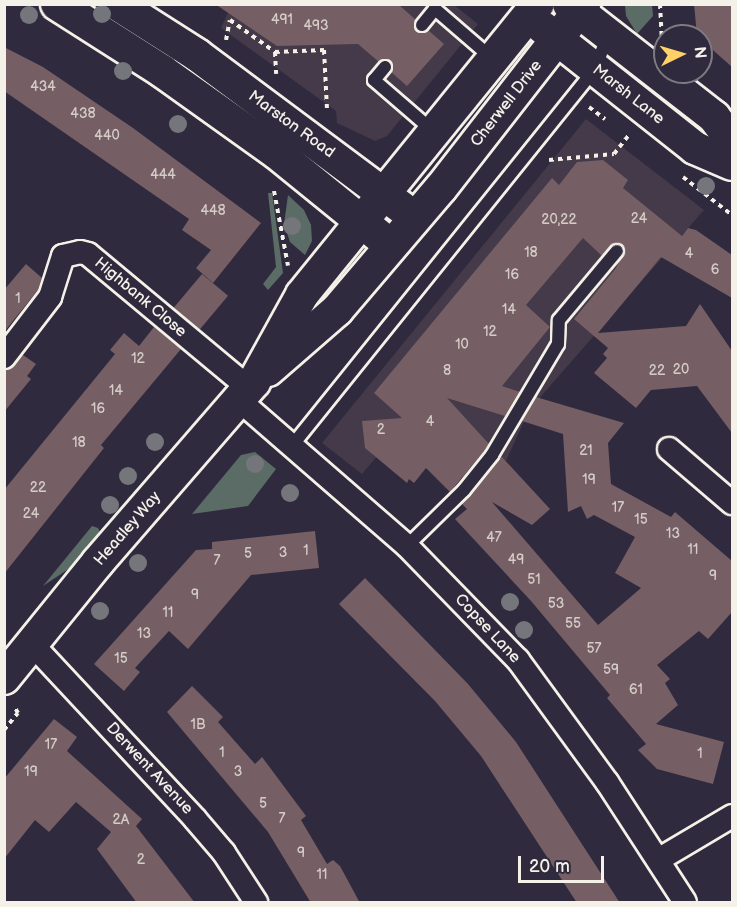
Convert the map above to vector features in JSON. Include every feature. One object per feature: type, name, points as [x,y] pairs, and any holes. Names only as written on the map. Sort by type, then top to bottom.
[{"type":"main road","name":"Marston Road","points":[[57,4],[147,61],[277,153],[391,246]]},
{"type":"main road","name":"Marston Road","points":[[117,4],[164,34],[386,195],[422,210]]},
{"type":"main road","points":[[577,7],[714,117],[732,141]]},
{"type":"main road","name":"Cherwell Drive","points":[[422,210],[558,40],[577,7]]},
{"type":"main road","points":[[386,195],[533,11]]},
{"type":"main road","name":"Marsh Lane","points":[[533,11],[558,40],[695,148],[732,164]]},
{"type":"main road","name":"Headley Way","points":[[247,390],[302,295],[386,195]]},
{"type":"main road","name":"Headley Way","points":[[8,691],[32,644],[247,390],[327,320],[422,210]]},
{"type":"street","points":[[147,61],[164,34]]},
{"type":"street","name":"Highbank Close","points":[[4,357],[50,297],[63,256],[80,252],[88,254],[247,390]]},
{"type":"street","name":"Copse Lane","points":[[247,390],[291,447],[407,546],[518,660],[607,782],[685,903]]},
{"type":"street","points":[[669,449],[732,503]]},
{"type":"street","name":"Derwent Avenue","points":[[32,644],[195,819],[224,853],[256,903]]},
{"type":"street","points":[[658,861],[732,816]]},
{"type":"lane","points":[[422,25],[435,9],[494,60]]},
{"type":"lane","points":[[291,447],[596,69],[608,34]]},
{"type":"lane","points":[[385,67],[374,80],[436,134]]},
{"type":"lane","points":[[407,546],[464,490],[492,455],[558,344],[559,320],[617,251]]},
{"type":"path","points":[[660,4],[661,24]]},
{"type":"path","points":[[229,49],[225,34],[230,20],[275,52],[324,50],[327,110]]},
{"type":"path","points":[[275,52],[276,74]]},
{"type":"path","points":[[590,107],[608,121]]},
{"type":"path","points":[[549,160],[614,154],[628,136]]},
{"type":"path","points":[[273,186],[285,256]]},
{"type":"path","points":[[4,730],[18,713],[8,691]]},
{"type":"shaded area","points":[[232,4],[454,5],[478,24],[387,136],[375,141],[337,123],[336,111],[221,28]]},
{"type":"shaded area","points":[[586,119],[704,210],[529,410],[506,461],[477,489],[402,427],[362,474],[322,443]]},
{"type":"green space","points":[[625,5],[652,5],[653,16],[637,34],[626,16]]},
{"type":"green space","points":[[268,193],[272,193],[283,273],[268,290],[263,284],[276,267]]},
{"type":"green space","points":[[288,195],[304,210],[311,225],[312,241],[305,255],[290,242],[284,224]]},
{"type":"green space","points":[[255,452],[276,469],[248,506],[192,514],[241,455]]},
{"type":"green space","points":[[92,526],[98,528],[101,534],[85,558],[43,586]]},
{"type":"building","points":[[215,4],[399,5],[416,20],[416,31],[428,30],[444,44],[407,86],[391,72],[391,61],[379,62],[358,44],[277,46]]},
{"type":"building","points":[[694,4],[732,4],[732,67],[713,50],[713,24],[696,24]]},
{"type":"building","points":[[4,47],[43,67],[133,128],[261,223],[213,283],[196,268],[211,250],[182,230],[189,219],[4,91]]},
{"type":"building","points":[[603,160],[628,180],[623,188],[682,236],[688,228],[696,230],[732,255],[732,298],[661,257],[598,333],[686,326],[700,304],[732,351],[732,433],[697,386],[651,390],[636,408],[594,373],[607,358],[603,354],[608,348],[574,319],[616,268],[625,249],[615,243],[602,256],[583,238],[526,305],[550,327],[502,386],[520,392],[505,416],[447,398],[489,444],[485,450],[450,492],[426,468],[414,483],[409,479],[407,483],[365,448],[362,421],[402,418],[374,393],[552,178],[559,185],[577,162]]},
{"type":"building","points":[[26,264],[42,278],[38,290],[4,332],[4,290]]},
{"type":"building","points":[[202,274],[228,296],[200,330],[174,308]]},
{"type":"building","points":[[154,327],[181,349],[101,445],[104,448],[4,574],[4,490],[115,354],[110,350],[124,333],[139,346]]},
{"type":"building","points":[[23,355],[36,364],[27,376],[31,379],[4,412],[4,370]]},
{"type":"building","points":[[536,397],[624,423],[608,443],[611,484],[671,517],[675,512],[732,561],[732,612],[708,639],[699,631],[657,665],[670,679],[665,683],[678,705],[656,724],[724,742],[713,784],[657,769],[638,750],[646,744],[607,698],[610,695],[531,601],[455,519],[467,509],[462,504],[501,456],[550,509],[532,525],[492,502],[598,625],[641,588],[615,573],[635,537],[594,515],[587,519],[581,506],[568,512],[563,434],[522,421]]},
{"type":"building","points":[[315,531],[319,568],[251,575],[188,649],[169,631],[135,668],[140,672],[124,691],[94,664],[196,550],[212,549],[212,542]]},
{"type":"building","points":[[365,578],[468,684],[516,742],[620,903],[577,903],[481,756],[435,701],[339,604]]},
{"type":"building","points":[[192,686],[223,717],[218,722],[255,764],[262,757],[306,816],[301,820],[327,864],[333,860],[340,866],[360,903],[311,903],[268,832],[167,712]]},
{"type":"building","points":[[54,719],[77,737],[67,751],[142,819],[136,826],[195,903],[137,903],[97,849],[111,832],[76,802],[49,832],[35,820],[4,859],[4,779]]}]
